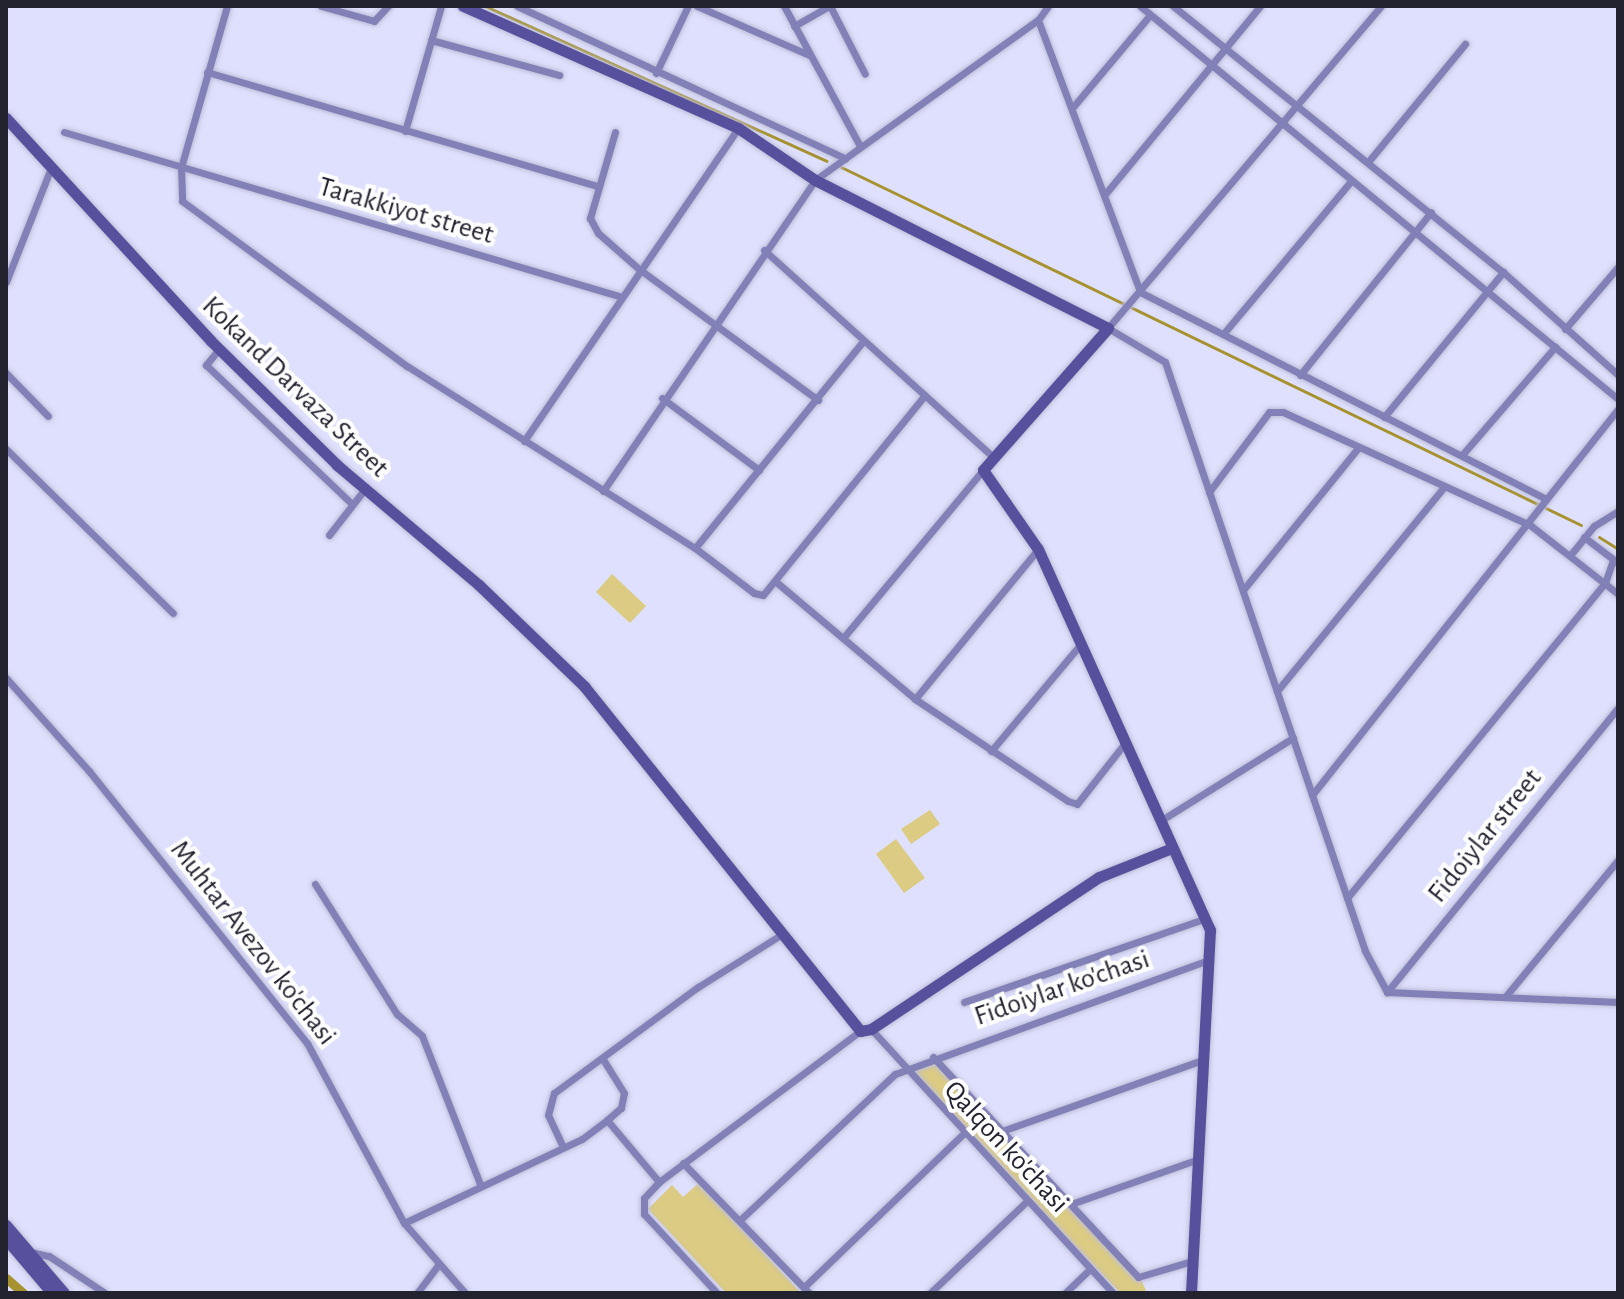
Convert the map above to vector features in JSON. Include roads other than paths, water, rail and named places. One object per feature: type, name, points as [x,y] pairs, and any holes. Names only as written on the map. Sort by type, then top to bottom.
[{"type":"street","points":[[227,6],[181,167],[180,192],[189,208],[407,366],[695,548],[754,593],[763,595],[925,395]]},
{"type":"street","points":[[321,6],[374,21],[388,6]]},
{"type":"street","points":[[405,131],[441,6]]},
{"type":"street","points":[[463,6],[738,128],[815,180],[1108,328],[1165,362],[1365,951],[1387,992],[1618,1002]]},
{"type":"street","points":[[517,6],[845,158]]},
{"type":"street","points":[[656,73],[688,6]]},
{"type":"street","points":[[697,6],[809,55]]},
{"type":"street","points":[[784,6],[860,146]]},
{"type":"street","points":[[794,26],[830,6],[865,74]]},
{"type":"street","points":[[603,491],[662,398],[815,180],[1038,20],[1048,6]]},
{"type":"street","points":[[1140,6],[1618,399]]},
{"type":"street","points":[[1173,6],[1223,50],[1431,212],[1618,375]]},
{"type":"street","points":[[1106,193],[1260,6]]},
{"type":"street","points":[[843,638],[993,457],[1124,311],[1381,6]]},
{"type":"street","points":[[1073,107],[1150,15]]},
{"type":"street","points":[[1038,20],[1106,193],[1140,292],[1546,499]]},
{"type":"street","points":[[431,40],[559,75]]},
{"type":"street","points":[[1368,162],[1465,44]]},
{"type":"street","points":[[207,72],[598,186]]},
{"type":"street","name":"Kokand Darvaza Street","points":[[6,118],[219,349],[364,490],[479,585],[569,671],[782,934],[865,1030]]},
{"type":"street","points":[[524,441],[619,296],[738,128]]},
{"type":"street","name":"Tarakkiyot street","points":[[64,132],[619,296]]},
{"type":"street","points":[[615,132],[598,186],[593,225],[639,269],[818,400]]},
{"type":"street","points":[[6,282],[51,168]]},
{"type":"street","points":[[1224,333],[1352,180]]},
{"type":"street","points":[[1300,375],[1431,212]]},
{"type":"street","points":[[764,250],[993,457]]},
{"type":"street","points":[[1565,329],[1618,267]]},
{"type":"street","points":[[1384,417],[1503,272]]},
{"type":"street","points":[[695,548],[863,341]]},
{"type":"street","points":[[1462,455],[1555,347]]},
{"type":"street","points":[[219,349],[206,365],[352,504]]},
{"type":"street","points":[[6,373],[48,416]]},
{"type":"street","points":[[662,398],[759,470]]},
{"type":"street","points":[[1312,795],[1530,525],[1546,499],[1618,409]]},
{"type":"street","points":[[1209,492],[1269,412],[1283,412],[1443,488],[1530,525],[1572,553],[1618,594]]},
{"type":"street","points":[[1243,590],[1358,448]]},
{"type":"street","points":[[6,449],[173,613]]},
{"type":"street","points":[[983,470],[1038,549],[1211,940],[1205,961],[1191,1293]]},
{"type":"street","points":[[1277,691],[1443,488]]},
{"type":"street","points":[[329,535],[364,490]]},
{"type":"street","points":[[1572,553],[1584,537],[1618,511]]},
{"type":"street","points":[[1347,898],[1605,583],[1615,561],[1584,537]]},
{"type":"street","points":[[915,699],[1038,549]]},
{"type":"street","points":[[775,581],[915,699],[1077,804],[1125,743]]},
{"type":"street","points":[[991,751],[1080,645]]},
{"type":"street","name":"Muhtar Avezov ko'chasi","points":[[6,678],[89,771],[307,1043],[404,1223],[437,1266],[465,1293]]},
{"type":"street","name":"Fidoiylar street","points":[[1387,992],[1618,708]]},
{"type":"street","points":[[1160,821],[1293,738]]},
{"type":"street","points":[[717,1293],[644,1214],[644,1198],[659,1182],[865,1030],[1099,877],[1172,848]]},
{"type":"street","points":[[1505,997],[1618,860]]},
{"type":"street","points":[[315,884],[397,1014],[422,1036],[480,1184]]},
{"type":"street","name":"Fidoiylar ko'chasi","points":[[964,1002],[1204,919]]},
{"type":"street","points":[[563,1147],[547,1103],[698,987],[782,934]]},
{"type":"street","name":"Fidoiylar ko'chasi","points":[[903,1069],[1205,961]]},
{"type":"street","name":"Qalqon ko'chasi","points":[[865,1030],[1113,1293]]},
{"type":"street","points":[[933,1057],[1138,1277],[1192,1261]]},
{"type":"street","points":[[404,1223],[480,1184],[563,1147],[607,1120],[621,1108],[624,1093],[603,1060]]},
{"type":"street","points":[[1002,1131],[1203,1060]]},
{"type":"street","points":[[740,1220],[903,1069]]},
{"type":"street","points":[[607,1120],[659,1182]]},
{"type":"street","points":[[683,1163],[807,1291],[963,1134]]},
{"type":"street","points":[[1071,1204],[1196,1160]]},
{"type":"street","points":[[930,1293],[1027,1201]]},
{"type":"street","points":[[6,1225],[64,1293]]},
{"type":"street","points":[[6,1239],[52,1293]]},
{"type":"street","points":[[28,1251],[49,1256],[105,1293]]},
{"type":"street","points":[[417,1293],[437,1266]]},
{"type":"street","points":[[1065,1293],[1090,1269]]},
{"type":"waterway","points":[[485,6],[826,161]]},
{"type":"waterway","points":[[841,167],[1581,525]]},
{"type":"waterway","points":[[1599,537],[1618,549]]},
{"type":"waterway","points":[[6,1278],[23,1293]]}]
